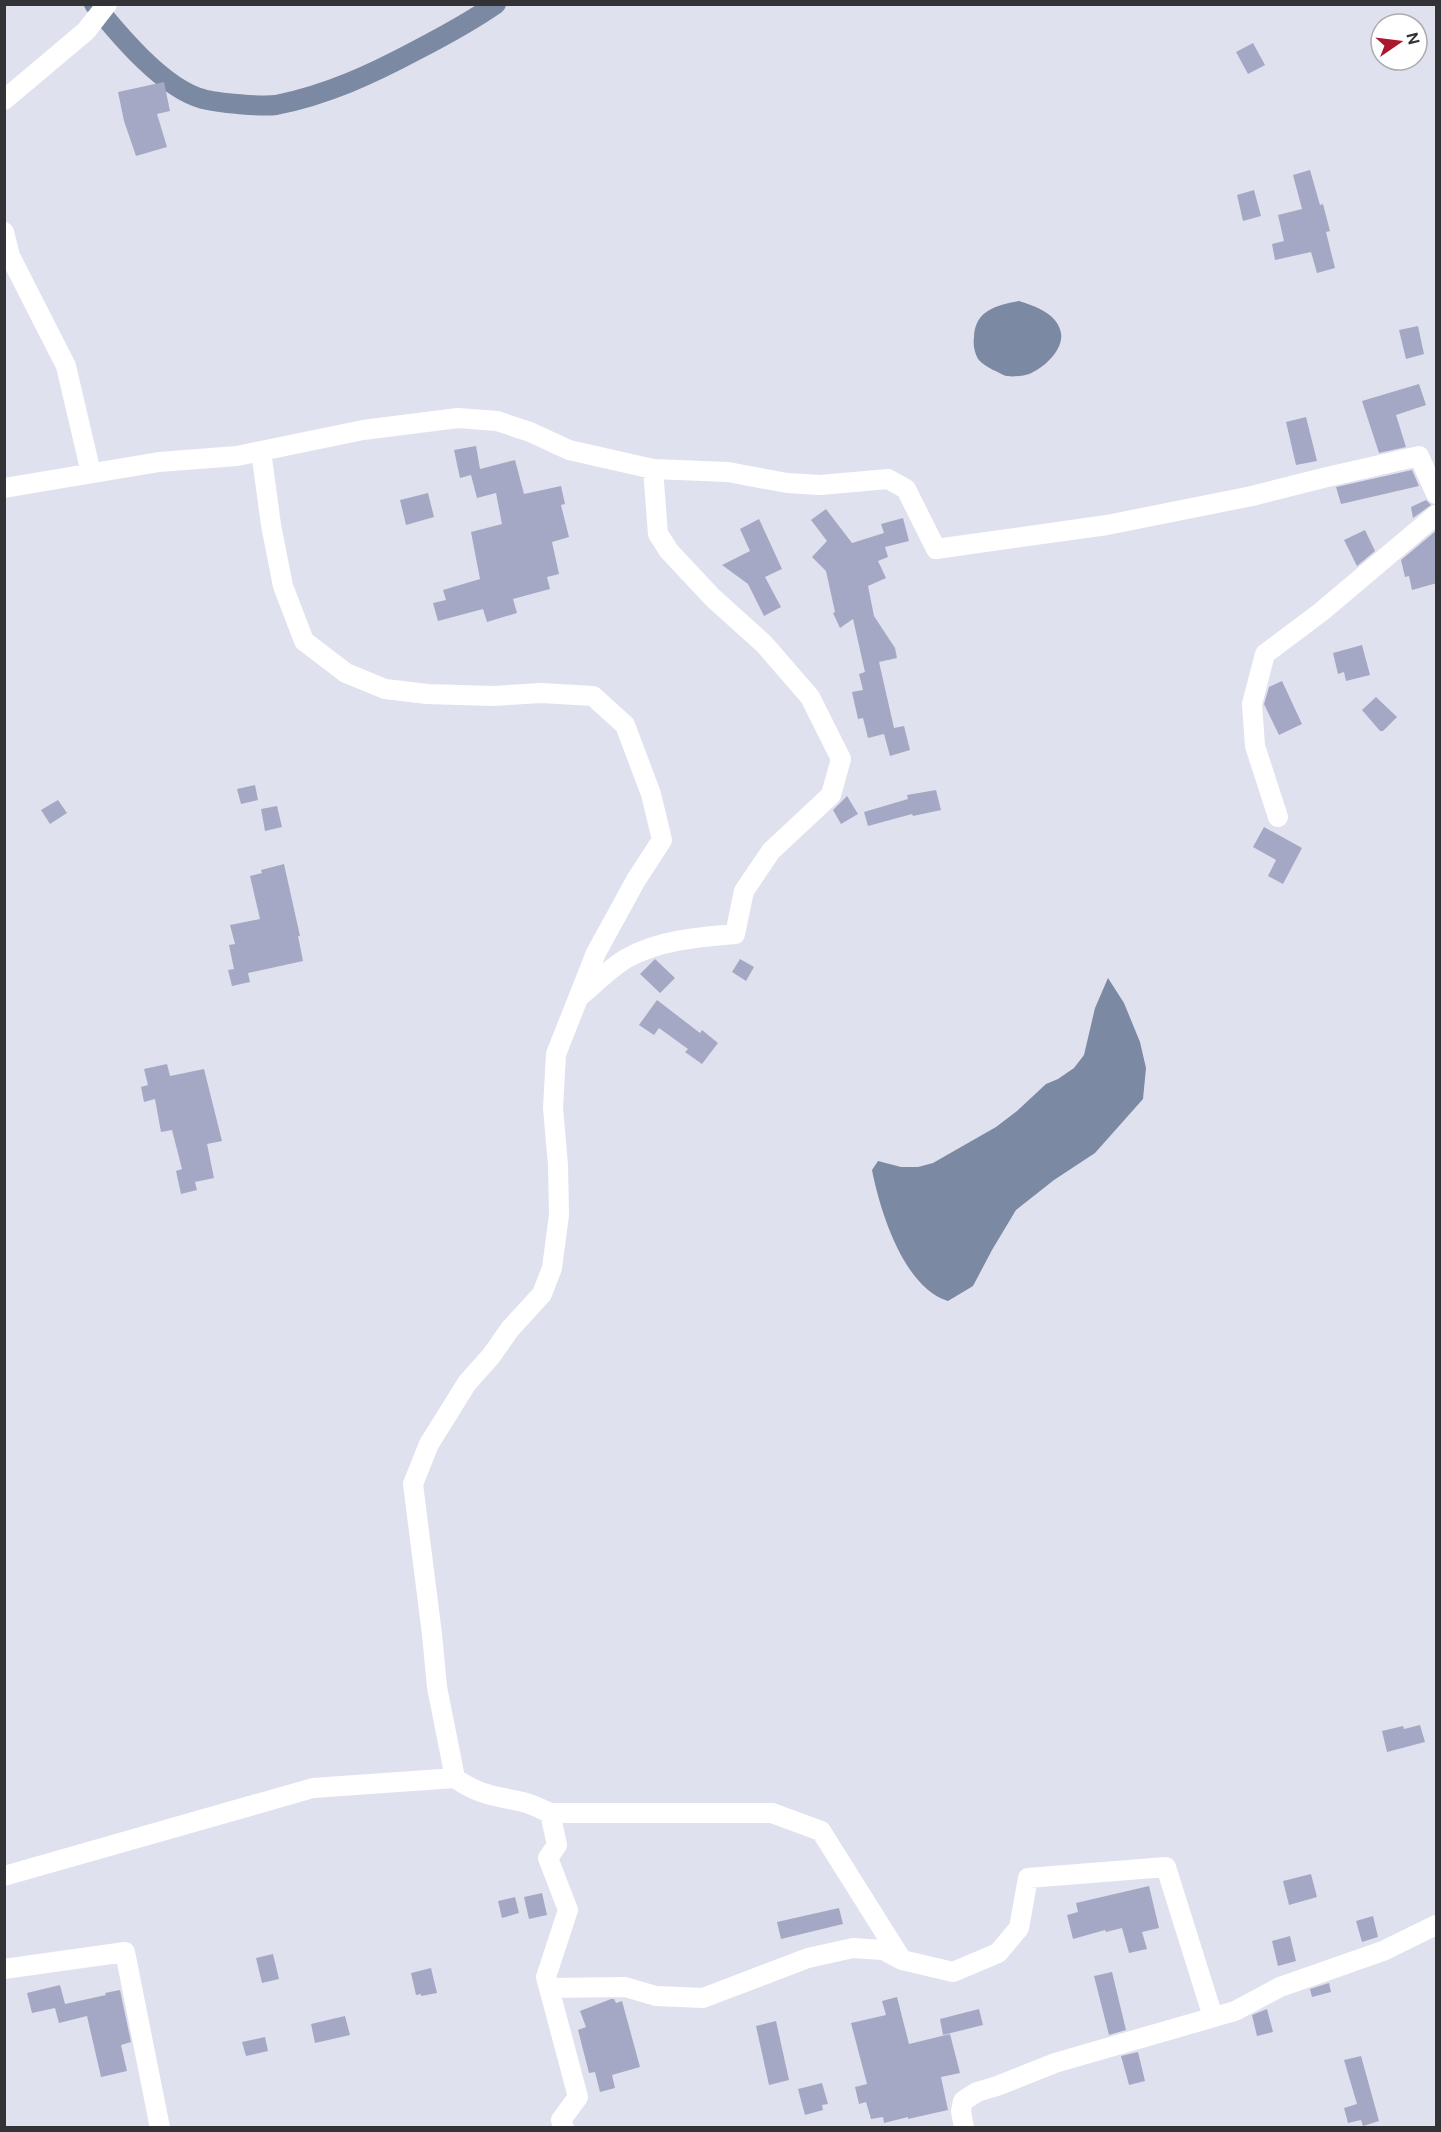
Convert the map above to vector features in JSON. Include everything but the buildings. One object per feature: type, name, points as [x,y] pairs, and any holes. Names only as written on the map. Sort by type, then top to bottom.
[{"type":"street","points":[[4,100],[86,31],[107,4]]},
{"type":"street","points":[[4,232],[10,256],[66,366],[91,473]]},
{"type":"street","points":[[4,488],[159,462],[237,456],[363,429],[458,418],[496,421],[530,432],[568,450],[653,469],[728,472],[787,483],[820,485],[888,479],[906,489],[936,549],[1107,525],[1252,496],[1419,456],[1437,494]]},
{"type":"street","points":[[261,451],[271,525],[283,586],[304,641],[346,673],[384,689],[427,694],[493,696],[541,693],[593,696],[625,725],[651,794],[662,840],[636,880],[596,953],[556,1054],[553,1108],[558,1165],[559,1215],[552,1268],[543,1294],[510,1329],[491,1356],[467,1383],[429,1444],[413,1484],[437,1687],[455,1778]]},
{"type":"street","points":[[579,997],[625,959],[650,948],[695,938],[735,934],[744,891],[771,851],[831,795],[841,759],[810,697],[764,644],[712,597],[669,551],[658,534],[653,469]]},
{"type":"street","points":[[1278,817],[1255,746],[1252,704],[1265,654],[1322,612],[1437,514]]},
{"type":"street","points":[[4,1876],[313,1788],[455,1778],[470,1789],[507,1800],[524,1802],[550,1813],[772,1813],[821,1831],[902,1960]]},
{"type":"street","points":[[550,1813],[557,1845],[548,1858],[568,1910],[546,1977],[578,2097],[561,2120],[564,2127]]},
{"type":"street","points":[[549,1988],[626,1987],[656,1996],[703,1998],[808,1958],[853,1948],[883,1950],[902,1960],[953,1972],[998,1953],[1019,1928],[1028,1878],[1166,1867],[1214,2017]]},
{"type":"street","points":[[964,2127],[961,2112],[963,2101],[977,2092],[1055,2063],[1235,2011],[1280,1987],[1383,1951],[1437,1925]]},
{"type":"street","points":[[4,1969],[125,1952],[160,2127]]},
{"type":"water","points":[[1019,301],[1039,308],[1051,316],[1059,326],[1061,339],[1056,352],[1035,372],[1027,375],[1006,376],[987,367],[978,359],[974,345],[975,328],[978,321],[989,310]]},
{"type":"water","points":[[1108,978],[1124,1003],[1140,1042],[1146,1068],[1143,1099],[1095,1153],[1054,1180],[1016,1210],[973,1286],[948,1301],[932,1293],[919,1281],[896,1246],[881,1206],[872,1170],[878,1161],[901,1167],[918,1167],[933,1163],[996,1127],[1046,1084],[1074,1068],[1084,1055],[1095,1008]]},
{"type":"waterway","points":[[94,4],[143,59],[173,84],[203,99],[251,105],[276,105],[331,90],[400,59],[496,4]]}]
